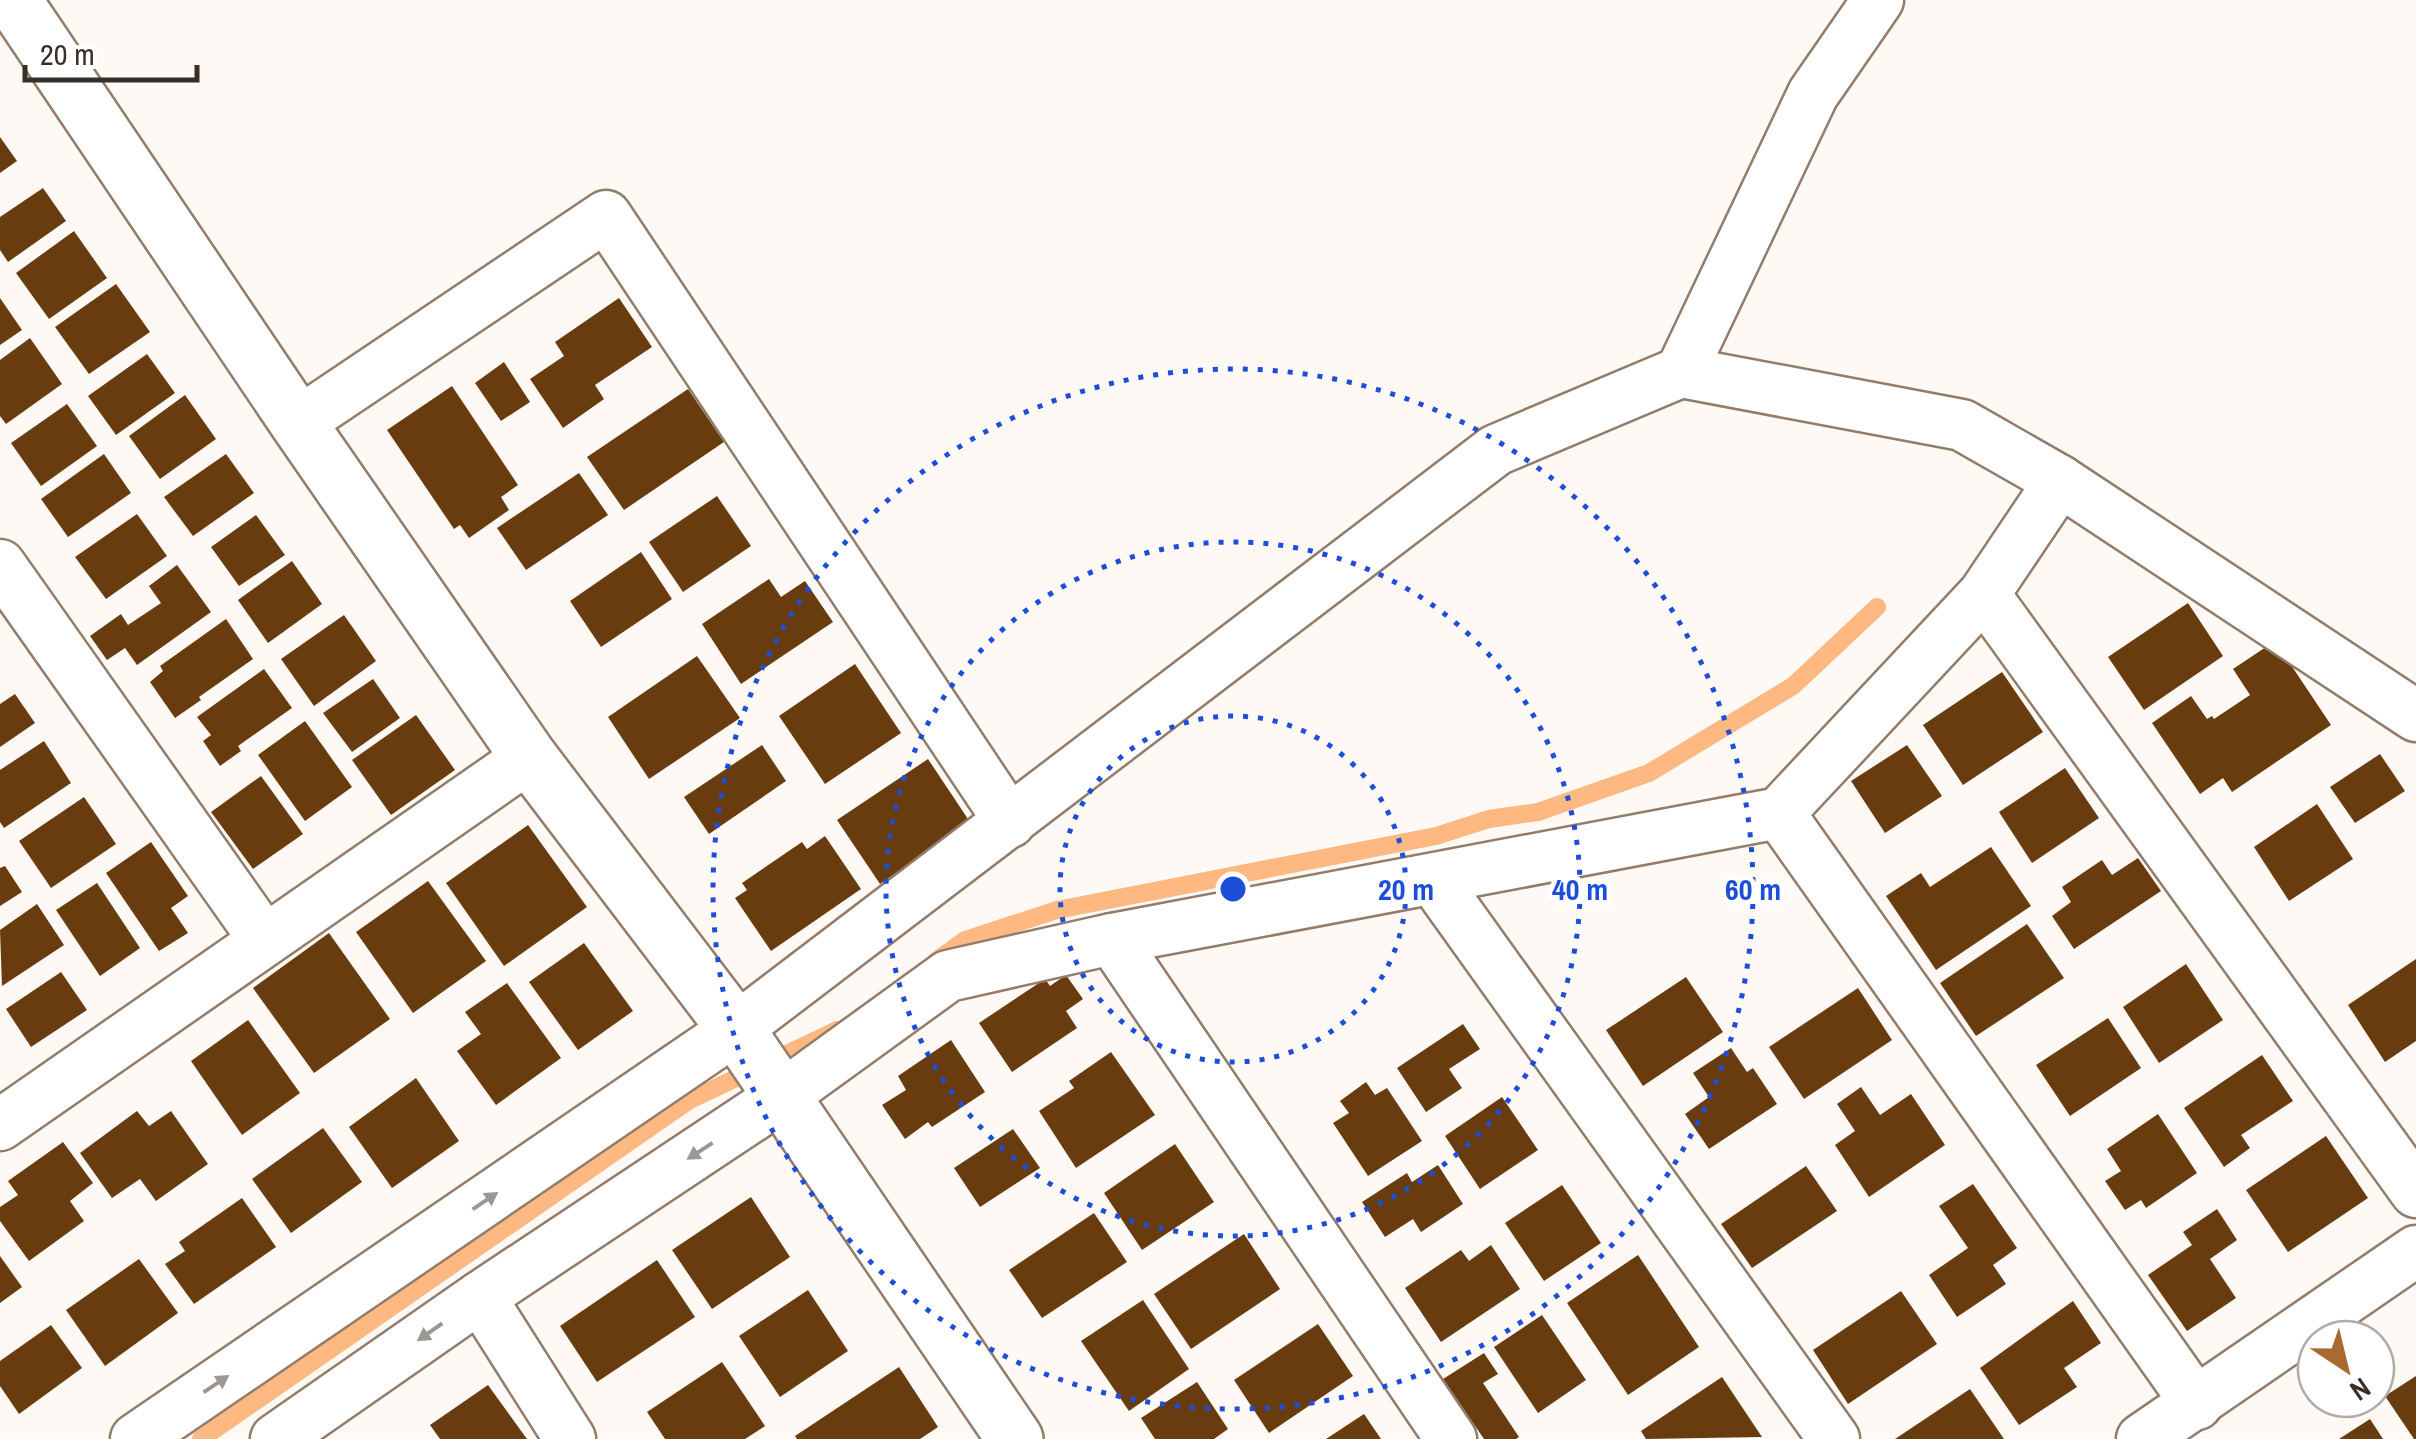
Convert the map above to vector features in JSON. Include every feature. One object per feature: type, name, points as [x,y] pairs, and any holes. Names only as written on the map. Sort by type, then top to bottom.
[{"type":"street","points":[[13,0],[529,757],[736,1029],[1015,1439]]},
{"type":"street","points":[[1681,372],[1812,94],[1878,0]]},
{"type":"street","points":[[298,423],[606,216],[1010,822]]},
{"type":"street","points":[[136,1439],[736,1029],[1496,450],[1681,372],[1962,425],[2060,481],[2416,716]]},
{"type":"street","points":[[276,1439],[480,1297],[781,1097],[948,976],[1112,939],[1779,814],[1984,594],[2060,481]]},
{"type":"street","points":[[0,565],[264,939]]},
{"type":"street","points":[[1984,594],[2416,1192]]},
{"type":"street","points":[[1,1122],[529,757]]},
{"type":"street","points":[[1779,814],[2197,1404]]},
{"type":"street","points":[[1433,880],[1834,1439]]},
{"type":"street","points":[[1112,939],[1450,1439]]},
{"type":"street","points":[[2142,1439],[2416,1250]]},
{"type":"street","points":[[480,1297],[570,1439]]},
{"type":"building","points":[[0,137],[17,161],[0,173]]},
{"type":"building","points":[[43,188],[66,221],[8,262],[0,250],[0,217]]},
{"type":"building","points":[[74,231],[107,278],[49,319],[16,273]]},
{"type":"building","points":[[116,284],[150,332],[89,374],[55,327]]},
{"type":"building","points":[[0,298],[22,330],[0,345]]},
{"type":"building","points":[[619,298],[652,347],[595,385],[604,399],[563,428],[530,379],[564,356],[555,342]]},
{"type":"building","points":[[30,338],[62,384],[6,424],[0,416],[0,360]]},
{"type":"building","points":[[147,354],[175,393],[116,435],[88,396]]},
{"type":"building","points":[[504,362],[530,402],[501,421],[475,383]]},
{"type":"building","points":[[452,386],[518,485],[501,497],[509,510],[469,538],[460,525],[454,529],[387,430]]},
{"type":"building","points":[[688,389],[724,442],[624,510],[587,457]]},
{"type":"building","points":[[185,395],[216,439],[160,479],[129,436]]},
{"type":"building","points":[[67,404],[97,446],[41,486],[11,443]]},
{"type":"building","points":[[104,454],[131,493],[68,537],[41,499]]},
{"type":"building","points":[[226,454],[254,493],[193,536],[164,497]]},
{"type":"building","points":[[579,473],[608,515],[526,570],[497,528]]},
{"type":"building","points":[[717,496],[751,546],[683,592],[649,542]]},
{"type":"building","points":[[137,514],[167,556],[106,599],[75,557]]},
{"type":"building","points":[[256,515],[285,555],[239,586],[211,547]]},
{"type":"building","points":[[641,552],[672,599],[601,647],[570,601]]},
{"type":"building","points":[[292,561],[322,604],[268,643],[238,600]]},
{"type":"building","points":[[177,565],[211,612],[137,665],[125,648],[107,660],[90,636],[121,614],[128,625],[161,603],[149,586]]},
{"type":"building","points":[[769,579],[781,597],[805,581],[833,622],[741,684],[702,624]]},
{"type":"building","points":[[2188,603],[2223,656],[2144,710],[2108,657]]},
{"type":"building","points":[[344,615],[376,661],[314,706],[281,659]]},
{"type":"building","points":[[226,619],[253,659],[175,718],[150,682],[163,671],[160,666]]},
{"type":"building","points":[[2275,641],[2331,725],[2232,792],[2223,778],[2200,794],[2152,723],[2191,696],[2207,719],[2214,719],[2250,695],[2233,669]]},
{"type":"building","points":[[697,656],[740,718],[649,779],[608,717]]},
{"type":"building","points":[[855,664],[901,733],[825,784],[779,716]]},
{"type":"building","points":[[264,669],[292,708],[238,746],[241,751],[220,766],[203,741],[211,735],[197,717]]},
{"type":"building","points":[[2002,672],[2043,732],[1963,785],[1923,725]]},
{"type":"building","points":[[373,679],[400,718],[352,752],[323,713]]},
{"type":"building","points":[[15,694],[35,723],[0,747],[0,704]]},
{"type":"building","points":[[416,715],[455,770],[391,815],[352,760]]},
{"type":"building","points":[[305,721],[352,787],[305,821],[258,755]]},
{"type":"building","points":[[44,741],[71,783],[4,828],[0,822],[0,770]]},
{"type":"building","points":[[762,745],[786,781],[709,834],[684,797]]},
{"type":"building","points":[[1907,745],[1942,796],[1885,833],[1851,781]]},
{"type":"building","points":[[2380,754],[2405,791],[2355,823],[2330,787]]},
{"type":"building","points":[[928,759],[970,822],[880,884],[837,820]]},
{"type":"building","points":[[2065,768],[2099,818],[2032,863],[1999,812]]},
{"type":"building","points":[[261,776],[303,834],[253,869],[211,812]]},
{"type":"building","points":[[84,797],[116,844],[51,888],[19,841]]},
{"type":"building","points":[[2317,804],[2353,859],[2289,901],[2254,847]]},
{"type":"building","points":[[528,825],[587,907],[504,966],[446,883]]},
{"type":"building","points":[[825,836],[861,889],[771,951],[735,898],[747,890],[742,883],[802,842],[807,849]]},
{"type":"building","points":[[151,842],[188,896],[171,908],[188,933],[159,951],[106,873]]},
{"type":"building","points":[[1991,847],[2031,906],[1936,970],[1886,896],[1921,873],[1930,887]]},
{"type":"building","points":[[2138,858],[2161,891],[2074,949],[2052,916],[2071,902],[2062,887],[2102,860],[2112,875]]},
{"type":"building","points":[[5,866],[22,892],[0,906],[0,868]]},
{"type":"building","points":[[428,881],[486,961],[413,1013],[356,932]]},
{"type":"building","points":[[97,883],[140,948],[100,976],[56,910]]},
{"type":"building","points":[[37,904],[64,945],[2,986],[0,930]]},
{"type":"building","points":[[2027,924],[2064,978],[1976,1036],[1940,983]]},
{"type":"building","points":[[329,933],[390,1019],[314,1073],[253,988]]},
{"type":"building","points":[[584,943],[633,1011],[578,1050],[529,982]]},
{"type":"building","points":[[2416,959],[2416,1041],[2385,1062],[2348,1005]]},
{"type":"building","points":[[2186,964],[2223,1020],[2159,1063],[2123,1007]]},
{"type":"building","points":[[61,972],[87,1010],[31,1047],[6,1009]]},
{"type":"building","points":[[1066,975],[1083,999],[1066,1011],[1077,1028],[1012,1072],[979,1023],[1045,979],[1050,986]]},
{"type":"building","points":[[1686,977],[1723,1032],[1643,1086],[1606,1030]]},
{"type":"building","points":[[507,983],[561,1058],[496,1105],[457,1051],[481,1034],[465,1012]]},
{"type":"building","points":[[1858,988],[1892,1040],[1804,1099],[1769,1047]]},
{"type":"building","points":[[2108,1018],[2141,1068],[2070,1116],[2036,1065]]},
{"type":"building","points":[[248,1020],[300,1093],[242,1135],[191,1061]]},
{"type":"building","points":[[1463,1024],[1480,1049],[1449,1069],[1462,1088],[1426,1112],[1397,1068]]},
{"type":"building","points":[[951,1040],[985,1092],[932,1127],[928,1122],[905,1139],[882,1105],[906,1090],[898,1076]]},
{"type":"building","points":[[1731,1048],[1747,1072],[1753,1068],[1777,1104],[1709,1149],[1685,1114],[1709,1097],[1693,1073]]},
{"type":"building","points":[[1111,1052],[1155,1115],[1076,1168],[1039,1111],[1074,1088],[1069,1081]]},
{"type":"building","points":[[2262,1055],[2293,1101],[2241,1135],[2250,1148],[2224,1167],[2184,1108]]},
{"type":"building","points":[[416,1078],[459,1141],[392,1188],[349,1127]]},
{"type":"building","points":[[1366,1082],[1375,1095],[1387,1088],[1422,1141],[1368,1176],[1333,1123],[1349,1113],[1340,1101]]},
{"type":"building","points":[[1861,1087],[1880,1115],[1911,1094],[1945,1145],[1869,1197],[1835,1145],[1855,1131],[1837,1104]]},
{"type":"building","points":[[1502,1097],[1538,1150],[1480,1189],[1445,1136]]},
{"type":"building","points":[[137,1111],[149,1126],[171,1111],[208,1164],[156,1201],[140,1179],[112,1198],[80,1153]]},
{"type":"building","points":[[2158,1114],[2197,1173],[2146,1208],[2141,1200],[2125,1210],[2105,1181],[2121,1171],[2107,1149]]},
{"type":"building","points":[[323,1128],[362,1182],[291,1233],[252,1179]]},
{"type":"building","points":[[1013,1129],[1040,1168],[980,1207],[954,1168]]},
{"type":"building","points":[[2326,1136],[2368,1198],[2288,1252],[2246,1190]]},
{"type":"building","points":[[63,1142],[93,1183],[70,1201],[84,1221],[29,1261],[0,1221],[0,1207],[18,1195],[8,1181]]},
{"type":"building","points":[[1175,1144],[1214,1202],[1142,1250],[1104,1193]]},
{"type":"building","points":[[1438,1165],[1463,1204],[1421,1232],[1413,1219],[1385,1237],[1362,1202],[1407,1173],[1412,1182]]},
{"type":"building","points":[[1806,1166],[1837,1211],[1752,1268],[1721,1224]]},
{"type":"building","points":[[1973,1184],[2017,1248],[1993,1265],[2006,1284],[1957,1317],[1929,1275],[1968,1248],[1939,1206]]},
{"type":"building","points":[[1562,1185],[1601,1243],[1544,1281],[1505,1223]]},
{"type":"building","points":[[751,1197],[790,1257],[712,1309],[672,1250]]},
{"type":"building","points":[[242,1198],[276,1247],[194,1304],[165,1264],[185,1251],[179,1242]]},
{"type":"building","points":[[2217,1209],[2237,1240],[2210,1259],[2236,1298],[2187,1331],[2148,1275],[2192,1245],[2183,1232]]},
{"type":"building","points":[[1094,1213],[1127,1262],[1042,1318],[1009,1270]]},
{"type":"building","points":[[1244,1234],[1280,1289],[1191,1349],[1154,1294]]},
{"type":"building","points":[[1491,1245],[1520,1289],[1441,1342],[1405,1288],[1461,1250],[1469,1261]]},
{"type":"building","points":[[1638,1255],[1699,1347],[1628,1395],[1567,1303]]},
{"type":"building","points":[[0,1256],[22,1287],[0,1303]]},
{"type":"building","points":[[139,1259],[178,1313],[105,1366],[66,1310]]},
{"type":"building","points":[[657,1260],[695,1317],[597,1382],[560,1326]]},
{"type":"building","points":[[808,1290],[848,1351],[780,1397],[739,1336]]},
{"type":"building","points":[[1901,1291],[1937,1344],[1848,1404],[1813,1350]]},
{"type":"building","points":[[1143,1300],[1189,1369],[1129,1411],[1081,1341]]},
{"type":"building","points":[[2073,1301],[2101,1343],[2064,1368],[2077,1387],[2019,1425],[1980,1368]]},
{"type":"building","points":[[1542,1315],[1586,1380],[1538,1413],[1494,1347]]},
{"type":"building","points":[[1318,1324],[1353,1376],[1269,1433],[1234,1380]]},
{"type":"building","points":[[51,1325],[82,1368],[19,1414],[0,1386],[0,1361]]},
{"type":"building","points":[[1484,1353],[1498,1374],[1483,1383],[1519,1437],[1516,1439],[1484,1439],[1443,1379]]},
{"type":"building","points":[[722,1362],[765,1426],[745,1439],[665,1439],[647,1412]]},
{"type":"building","points":[[899,1367],[938,1427],[920,1439],[797,1439],[795,1436]]},
{"type":"building","points":[[2416,1376],[2416,1439],[2396,1412],[2396,1389]]},
{"type":"building","points":[[1722,1377],[1762,1437],[1646,1439],[1641,1431]]},
{"type":"building","points":[[1197,1382],[1228,1429],[1214,1439],[1155,1439],[1141,1418]]},
{"type":"building","points":[[488,1385],[527,1439],[440,1439],[430,1425]]},
{"type":"building","points":[[1970,1389],[2004,1439],[1895,1439]]},
{"type":"building","points":[[1364,1414],[1381,1439],[1326,1439]]},
{"type":"building","points":[[2370,1419],[2383,1439],[2339,1439]]},
{"type":"waterway","points":[[936,961],[965,940],[1057,910],[1436,836],[1489,819],[1538,812],[1649,773],[1793,686],[1877,607]]},
{"type":"waterway","points":[[201,1439],[688,1101],[837,1030]]}]
